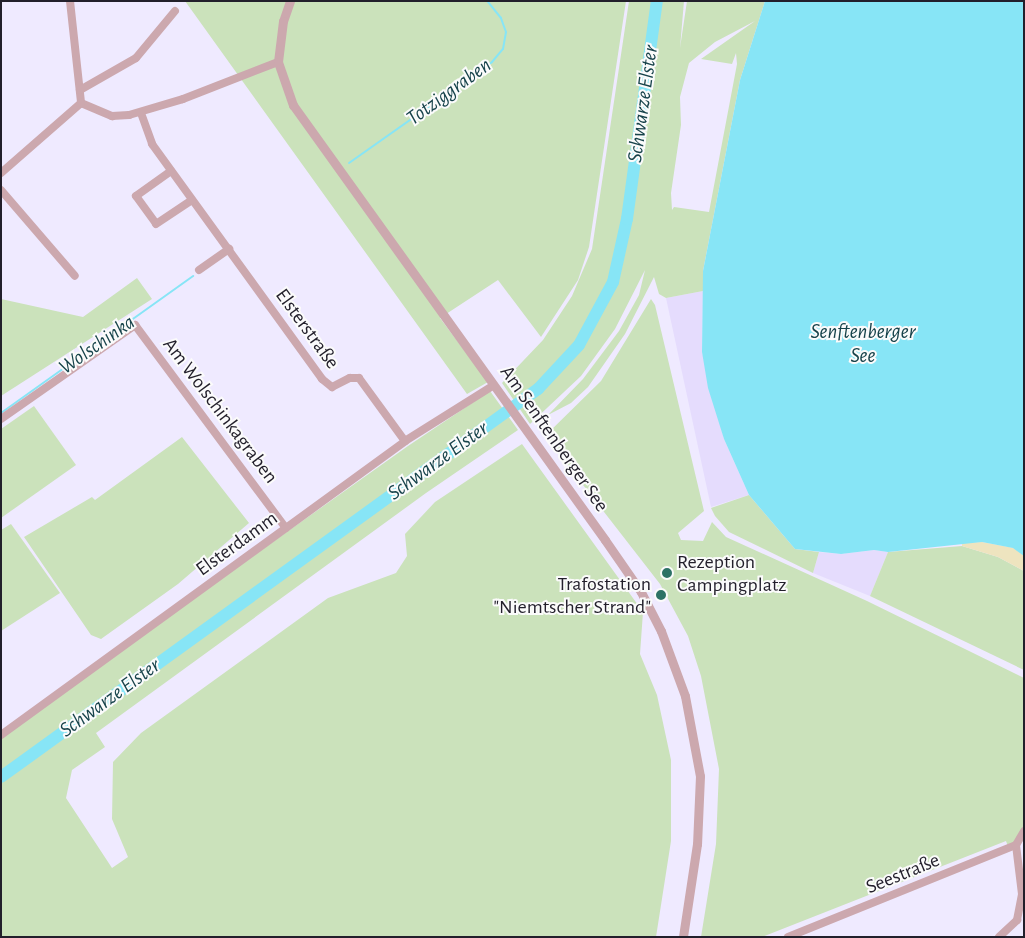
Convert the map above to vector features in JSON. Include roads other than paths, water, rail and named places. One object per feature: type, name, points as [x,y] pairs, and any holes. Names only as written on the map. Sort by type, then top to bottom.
[{"type":"street","points":[[70,1],[82,103]]},
{"type":"street","name":"Am Senftenberger See","points":[[290,1],[279,42],[278,62],[293,104],[641,592],[675,665],[693,729],[700,776],[697,844],[682,937]]},
{"type":"street","points":[[80,90],[136,58],[175,11]]},
{"type":"street","points":[[82,103],[112,116],[141,113],[278,62]]},
{"type":"street","points":[[1,173],[82,103]]},
{"type":"street","name":"Elsterstraße","points":[[141,113],[152,144],[322,379],[332,387],[350,378],[359,378],[405,441]]},
{"type":"street","points":[[171,171],[136,196],[156,224],[192,200]]},
{"type":"street","points":[[1,190],[75,276]]},
{"type":"street","points":[[199,270],[229,249]]},
{"type":"street","name":"Am Wolschinkagraben","points":[[1,419],[135,325],[286,528]]},
{"type":"street","name":"Elsterdamm","points":[[1,735],[405,441],[494,385]]},
{"type":"street","points":[[999,937],[1020,921],[1022,894],[1016,845],[1024,831]]},
{"type":"street","name":"Seestraße","points":[[788,937],[802,935],[1016,845]]},
{"type":"water","name":"Senftenberger See","points":[[765,1],[1024,1],[1024,556],[1013,548],[982,542],[888,552],[874,550],[841,554],[795,549],[749,495],[724,439],[708,388],[702,352],[703,271],[740,80]]},
{"type":"waterway","name":"Totziggraben","points":[[349,163],[492,62],[503,49],[506,32],[501,18],[487,1]]},
{"type":"waterway","name":"Schwarze Elster","points":[[1,777],[538,389],[579,345],[613,282],[627,219],[657,1]]},
{"type":"waterway","name":"Wolschinka","points":[[1,413],[193,276]]},
{"type":"place","name":"Rezeption Campingplatz","points":[[667,573]]},
{"type":"place","name":"Trafostation \"Niemtscher Strand\"","points":[[661,595]]}]
